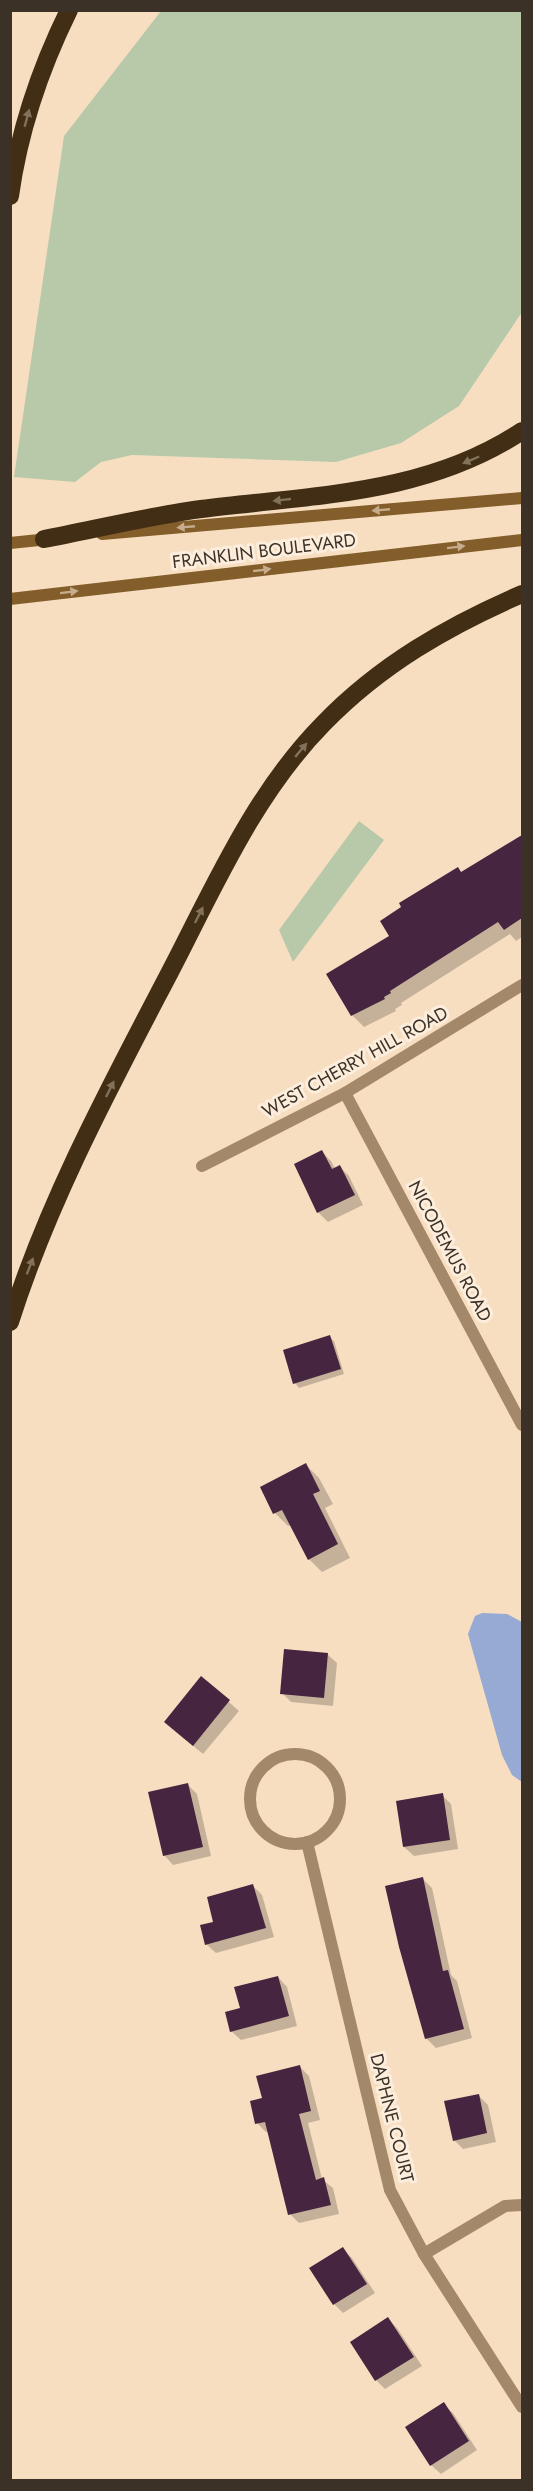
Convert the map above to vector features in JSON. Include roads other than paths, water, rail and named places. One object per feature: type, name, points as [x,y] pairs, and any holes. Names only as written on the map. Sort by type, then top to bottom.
[{"type":"highway","points":[[10,196],[27,117],[47,55],[69,10]]},
{"type":"highway","points":[[44,539],[199,509],[352,493],[426,477],[477,458],[522,432]]},
{"type":"highway","points":[[10,1322],[44,1230],[126,1055],[238,840],[265,796],[322,724],[401,657],[435,636],[522,594]]},
{"type":"main road","name":"FRANKLIN BOULEVARD","points":[[10,543],[522,498]]},
{"type":"main road","name":"FRANKLIN BOULEVARD","points":[[10,598],[522,540]]},
{"type":"street","name":"WEST CHERRY HILL ROAD","points":[[202,1166],[345,1093],[522,985]]},
{"type":"street","name":"NICODEMUS ROAD","points":[[345,1093],[522,1425]]},
{"type":"street","points":[[300,1754],[319,1761],[331,1771],[338,1784],[339,1810],[333,1824],[322,1835],[308,1842],[292,1844],[277,1840],[264,1832],[253,1814],[251,1790],[257,1775],[267,1763],[285,1755],[300,1754]]},
{"type":"street","name":"DAPHNE COURT","points":[[308,1842],[390,2190],[423,2254],[522,2407]]},
{"type":"street","points":[[423,2254],[505,2206],[522,2205]]},
{"type":"water","points":[[482,1613],[507,1614],[522,1622],[522,1782],[512,1775],[502,1755],[468,1634],[475,1616]]}]
